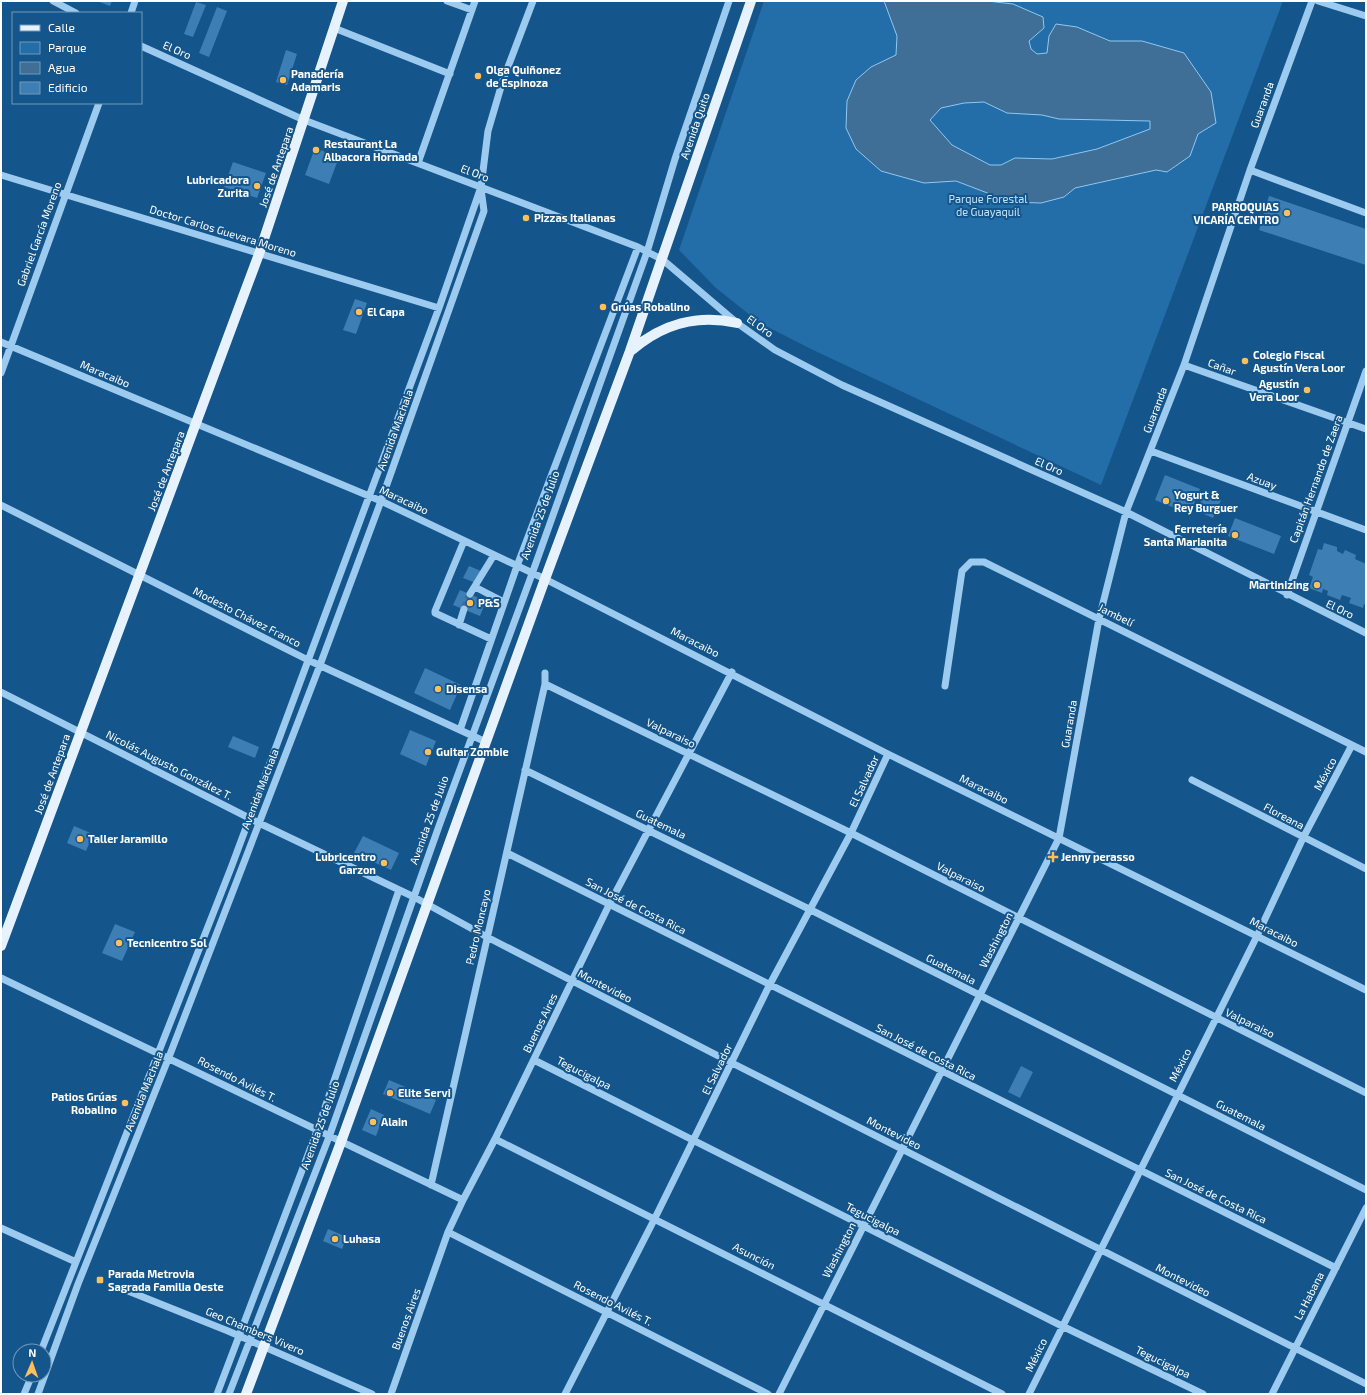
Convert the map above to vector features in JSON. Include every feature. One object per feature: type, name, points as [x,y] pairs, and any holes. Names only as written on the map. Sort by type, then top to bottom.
[{"type":"main road","name":"José de Antepara","points":[[1,946],[259,254],[343,1]]},
{"type":"main road","name":"Avenida Quito","points":[[663,260],[751,1]]},
{"type":"main road","points":[[246,1394],[341,1142],[545,579],[663,260]]},
{"type":"main road","points":[[630,352],[653,334],[680,323],[708,319],[737,323]]},
{"type":"street","points":[[53,1],[74,12]]},
{"type":"street","points":[[131,12],[135,1]]},
{"type":"street","points":[[447,1],[472,10]]},
{"type":"street","points":[[418,163],[475,1]]},
{"type":"street","name":"Avenida Machala","points":[[44,1343],[159,1052],[249,818],[370,497],[439,308],[481,187],[488,131],[503,80],[533,1]]},
{"type":"street","name":"Avenida Quito","points":[[647,252],[675,159],[729,1]]},
{"type":"street","name":"Guaranda","points":[[1059,838],[1099,619],[1126,512],[1184,364],[1250,170],[1312,1]]},
{"type":"street","points":[[1318,1],[1366,16]]},
{"type":"street","points":[[334,28],[450,74]]},
{"type":"street","name":"El Oro","points":[[142,46],[304,120],[638,247],[663,260],[737,323],[775,350],[842,385],[1126,512],[1287,595],[1366,633]]},
{"type":"street","name":"Gabriel García Moreno","points":[[1,373],[99,104]]},
{"type":"street","points":[[1250,170],[1366,213]]},
{"type":"street","name":"Doctor Carlos Guevara Moreno","points":[[1,175],[439,308]]},
{"type":"street","name":"Avenida Machala","points":[[38,1394],[78,1284],[169,1057],[320,665],[381,501],[484,211],[481,187]]},
{"type":"street","name":"Avenida 25 de Julio","points":[[460,730],[517,566],[638,247]]},
{"type":"street","name":"Avenida 25 de Julio","points":[[229,1394],[329,1137],[647,252]]},
{"type":"street","name":"Maracaibo","points":[[1,342],[381,501],[545,579],[732,672],[888,754],[1366,990]]},
{"type":"street","name":"Cañar","points":[[1184,364],[1348,424],[1366,429]]},
{"type":"street","name":"Capitán Hernando de Zaera","points":[[1287,595],[1366,371]]},
{"type":"street","name":"Azuay","points":[[1151,451],[1366,530]]},
{"type":"street","name":"Modesto Chávez Franco","points":[[1,505],[308,660],[486,742]]},
{"type":"street","points":[[464,541],[435,613],[491,639]]},
{"type":"street","points":[[470,594],[494,555]]},
{"type":"street","name":"Jambelí","points":[[945,686],[962,571],[971,562],[984,562],[1366,752]]},
{"type":"street","points":[[474,587],[504,602]]},
{"type":"street","points":[[459,624],[464,609]]},
{"type":"street","name":"Buenos Aires","points":[[391,1394],[448,1232],[463,1200],[573,982],[609,905],[732,672]]},
{"type":"street","name":"Pedro Moncayo","points":[[431,1185],[545,684],[545,673]]},
{"type":"street","name":"Valparaiso","points":[[545,684],[851,833],[1216,1019],[1366,1093]]},
{"type":"street","name":"Nicolás Augusto González T.","points":[[1,692],[259,823],[414,897]]},
{"type":"street","name":"México","points":[[1029,1394],[1257,936],[1303,838],[1352,745]]},
{"type":"street","name":"El Salvador","points":[[565,1394],[694,1141],[769,986],[851,833],[888,754]]},
{"type":"street","name":"Guatemala","points":[[525,770],[811,910],[1366,1190]]},
{"type":"street","name":"Floreana","points":[[1192,780],[1366,869]]},
{"type":"street","name":"Washington","points":[[779,1394],[1059,838]]},
{"type":"street","name":"San José de Costa Rica","points":[[507,854],[1336,1268]]},
{"type":"street","name":"Avenida 25 de Julio","points":[[217,1394],[317,1131],[399,890]]},
{"type":"street","name":"Montevideo","points":[[414,897],[573,982],[1366,1384]]},
{"type":"street","name":"Rosendo Avilés T.","points":[[1,978],[159,1052],[329,1137],[463,1200]]},
{"type":"street","name":"Tegucigalpa","points":[[534,1060],[1062,1326],[1204,1394]]},
{"type":"street","name":"Asunción","points":[[495,1139],[655,1218],[1002,1394]]},
{"type":"street","name":"La Habana","points":[[1272,1394],[1366,1208]]},
{"type":"street","points":[[1,1228],[76,1262]]},
{"type":"street","name":"Rosendo Avilés T.","points":[[448,1232],[768,1394]]},
{"type":"street","name":"Geo Chambers Vivero","points":[[128,1291],[263,1346],[372,1394]]},
{"type":"street","points":[[24,1394],[29,1383]]},
{"type":"green space","name":"Parque Forestal de Guayaquil","points":[[764,1],[1283,1],[1101,485],[813,350],[760,323],[716,288],[679,250]]},
{"type":"water","points":[[884,1],[987,1],[1013,4],[1043,17],[1044,28],[1029,41],[1031,49],[1037,54],[1047,53],[1049,36],[1056,24],[1077,27],[1110,41],[1142,41],[1184,53],[1211,92],[1216,123],[1198,134],[1190,156],[1167,172],[1156,170],[1075,188],[1064,197],[1041,203],[1011,202],[956,181],[924,183],[881,171],[856,149],[846,128],[847,101],[856,80],[871,67],[896,55],[897,36]],"holes":[[[984,102],[1007,113],[1042,115],[1059,119],[1150,121],[1150,129],[1097,149],[1052,159],[1015,158],[1001,165],[990,165],[952,145],[930,120],[941,108],[964,103]]]},
{"type":"building","points":[[97,1],[112,1],[110,6]]},
{"type":"building","points":[[196,2],[206,5],[193,37],[184,34]]},
{"type":"building","points":[[217,7],[227,11],[209,57],[199,53]]},
{"type":"building","points":[[286,50],[297,54],[287,85],[276,82]]},
{"type":"building","points":[[315,148],[339,157],[329,184],[305,175]]},
{"type":"building","points":[[233,162],[266,173],[257,198],[224,187]]},
{"type":"building","points":[[1269,196],[1366,229],[1366,265],[1259,230]]},
{"type":"building","points":[[355,299],[367,303],[356,334],[343,330]]},
{"type":"building","points":[[1165,475],[1200,489],[1190,514],[1155,500]]},
{"type":"building","points":[[1204,493],[1221,500],[1213,518],[1197,511]]},
{"type":"building","points":[[1235,518],[1281,536],[1274,554],[1228,536]]},
{"type":"building","points":[[1324,543],[1337,547],[1337,551],[1343,554],[1345,550],[1356,555],[1355,559],[1366,564],[1366,604],[1364,604],[1363,608],[1349,603],[1351,598],[1342,595],[1340,600],[1327,595],[1328,591],[1323,589],[1322,593],[1309,588],[1313,577],[1309,575],[1318,549],[1322,550]]},
{"type":"building","name":"P&S","points":[[469,566],[481,571],[476,583],[463,578]]},
{"type":"building","name":"P&S","points":[[460,590],[486,601],[480,616],[453,605]]},
{"type":"building","name":"Disensa","points":[[425,668],[461,685],[450,710],[414,693]]},
{"type":"building","points":[[410,730],[436,741],[426,766],[400,754]]},
{"type":"building","points":[[233,736],[259,747],[255,758],[228,747]]},
{"type":"building","name":"Taller Jaramillo","points":[[74,826],[93,834],[86,851],[67,843]]},
{"type":"building","points":[[363,836],[399,853],[391,870],[354,853]]},
{"type":"building","name":"Tecnicentro Sol","points":[[115,924],[135,932],[122,961],[102,953]]},
{"type":"building","points":[[1021,1066],[1033,1072],[1020,1098],[1008,1092]]},
{"type":"building","points":[[389,1080],[436,1100],[430,1114],[383,1094]]},
{"type":"building","name":"Alain","points":[[371,1109],[384,1115],[376,1136],[362,1130]]},
{"type":"building","name":"Luhasa","points":[[328,1229],[347,1237],[342,1249],[323,1241]]},
{"type":"tunnel","points":[[464,609],[470,594]]},
{"type":"place","name":"Olga Quiñonez de Espinoza","points":[[478,76]]},
{"type":"place","name":"Panadería Adamaris","points":[[283,80]]},
{"type":"place","name":"Restaurant La Albacora Hornada","points":[[316,150]]},
{"type":"place","name":"Lubricadora Zurita","points":[[257,186]]},
{"type":"place","name":"PARROQUIAS VICARÍA CENTRO","points":[[1287,213]]},
{"type":"place","name":"Pizzas Italianas","points":[[526,218]]},
{"type":"place","name":"Grúas Robalino","points":[[603,307]]},
{"type":"place","name":"El Capa","points":[[359,312]]},
{"type":"place","name":"Colegio Fiscal Agustín Vera Loor","points":[[1245,361]]},
{"type":"place","name":"Agustín Vera Loor","points":[[1307,390]]},
{"type":"place","name":"Yogurt & Rey Burguer","points":[[1166,501]]},
{"type":"place","name":"Ferretería Santa Marianita","points":[[1235,535]]},
{"type":"place","name":"Martinizing","points":[[1317,585]]},
{"type":"place","name":"P&S","points":[[470,603]]},
{"type":"place","name":"Disensa","points":[[438,689]]},
{"type":"place","name":"Guitar Zombie","points":[[428,752]]},
{"type":"place","name":"Taller Jaramillo","points":[[80,839]]},
{"type":"place","name":"Jenny perasso","points":[[1053,857]]},
{"type":"place","name":"Lubricentro Garzon","points":[[384,863]]},
{"type":"place","name":"Tecnicentro Sol","points":[[119,943]]},
{"type":"place","name":"Elite Servi","points":[[390,1093]]},
{"type":"place","name":"Patios Grúas Robalino","points":[[125,1103]]},
{"type":"place","name":"Alain","points":[[373,1122]]},
{"type":"place","name":"Luhasa","points":[[335,1239]]},
{"type":"place","name":"Parada Metrovia Sagrada Familia Oeste","points":[[100,1280]]}]
